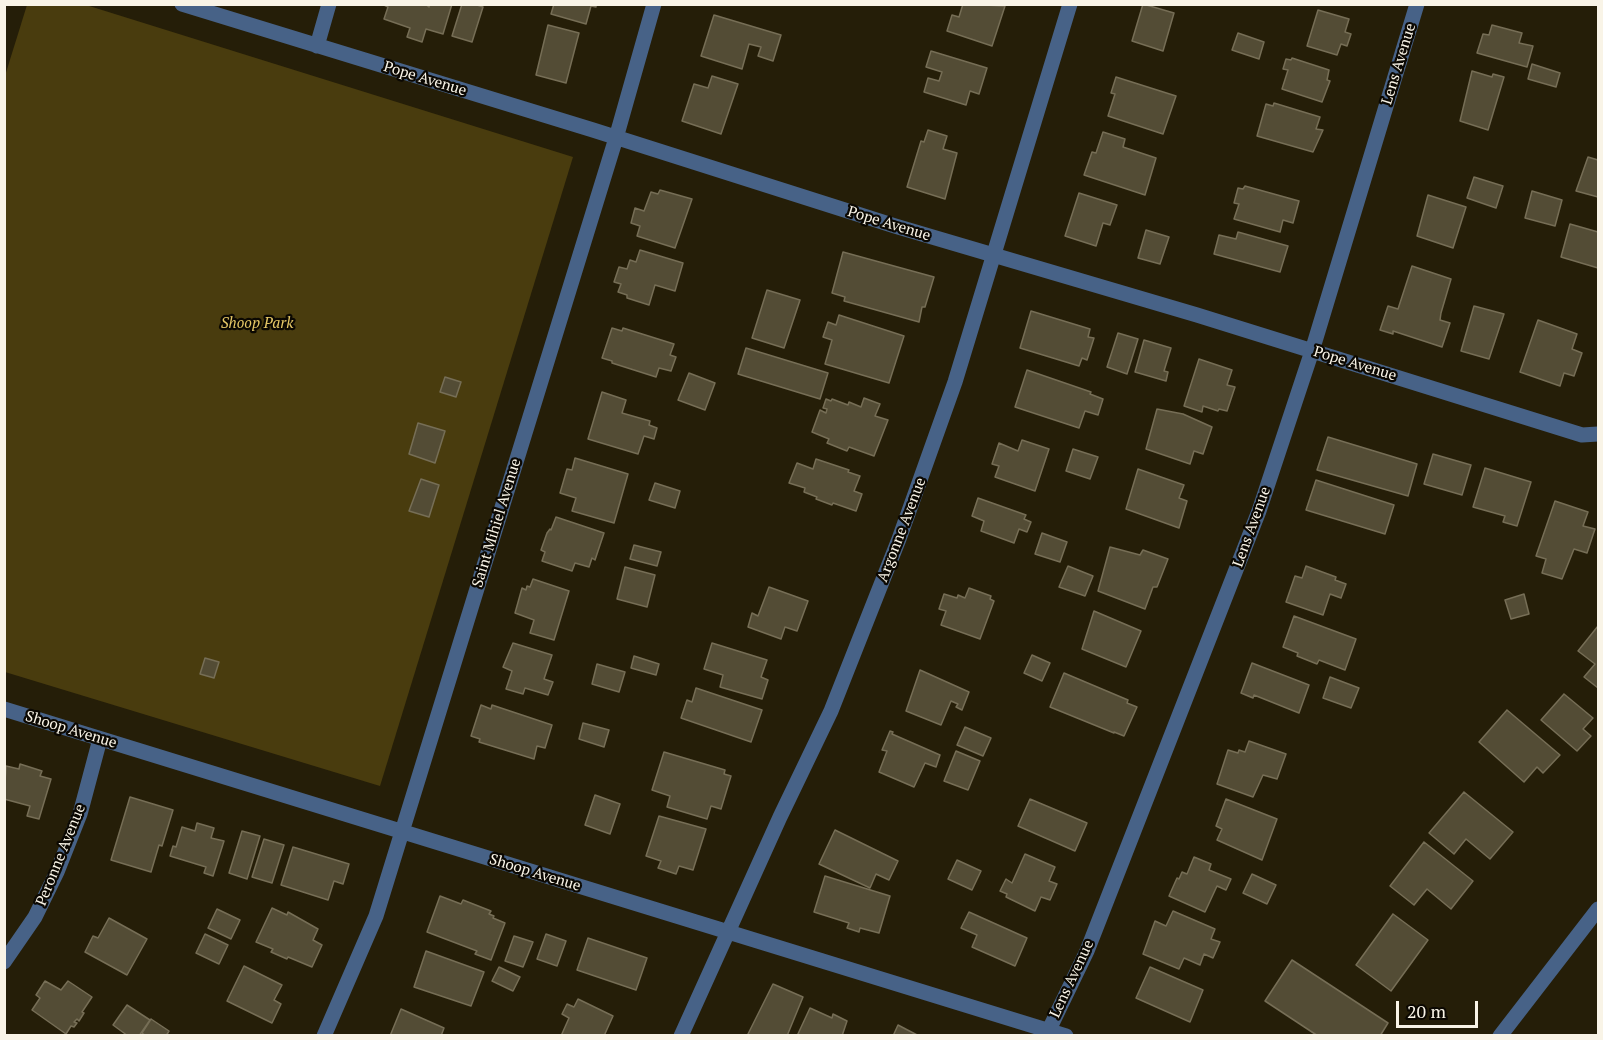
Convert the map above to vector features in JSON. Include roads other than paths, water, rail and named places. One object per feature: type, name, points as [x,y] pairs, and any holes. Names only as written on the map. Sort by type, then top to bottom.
[{"type":"street","name":"Pope Avenue","points":[[182,4],[1582,435],[1599,434]]},
{"type":"street","points":[[316,46],[329,4]]},
{"type":"street","name":"Saint Mihiel Avenue","points":[[324,1035],[376,916],[616,138],[654,4]]},
{"type":"street","name":"Argonne Avenue","points":[[681,1035],[831,711],[899,539],[956,382],[1070,4]]},
{"type":"street","name":"Lens Avenue","points":[[1048,1032],[1087,951],[1259,511],[1312,351],[1417,4]]},
{"type":"street","name":"Shoop Avenue","points":[[4,709],[1048,1032],[1066,1035]]},
{"type":"street","name":"Peronne Avenue","points":[[4,962],[35,917],[57,873],[80,814],[100,739]]},
{"type":"street","points":[[1500,1035],[1599,909]]},
{"type":"park label","name":"Shoop Park","points":[[257,324]]}]
